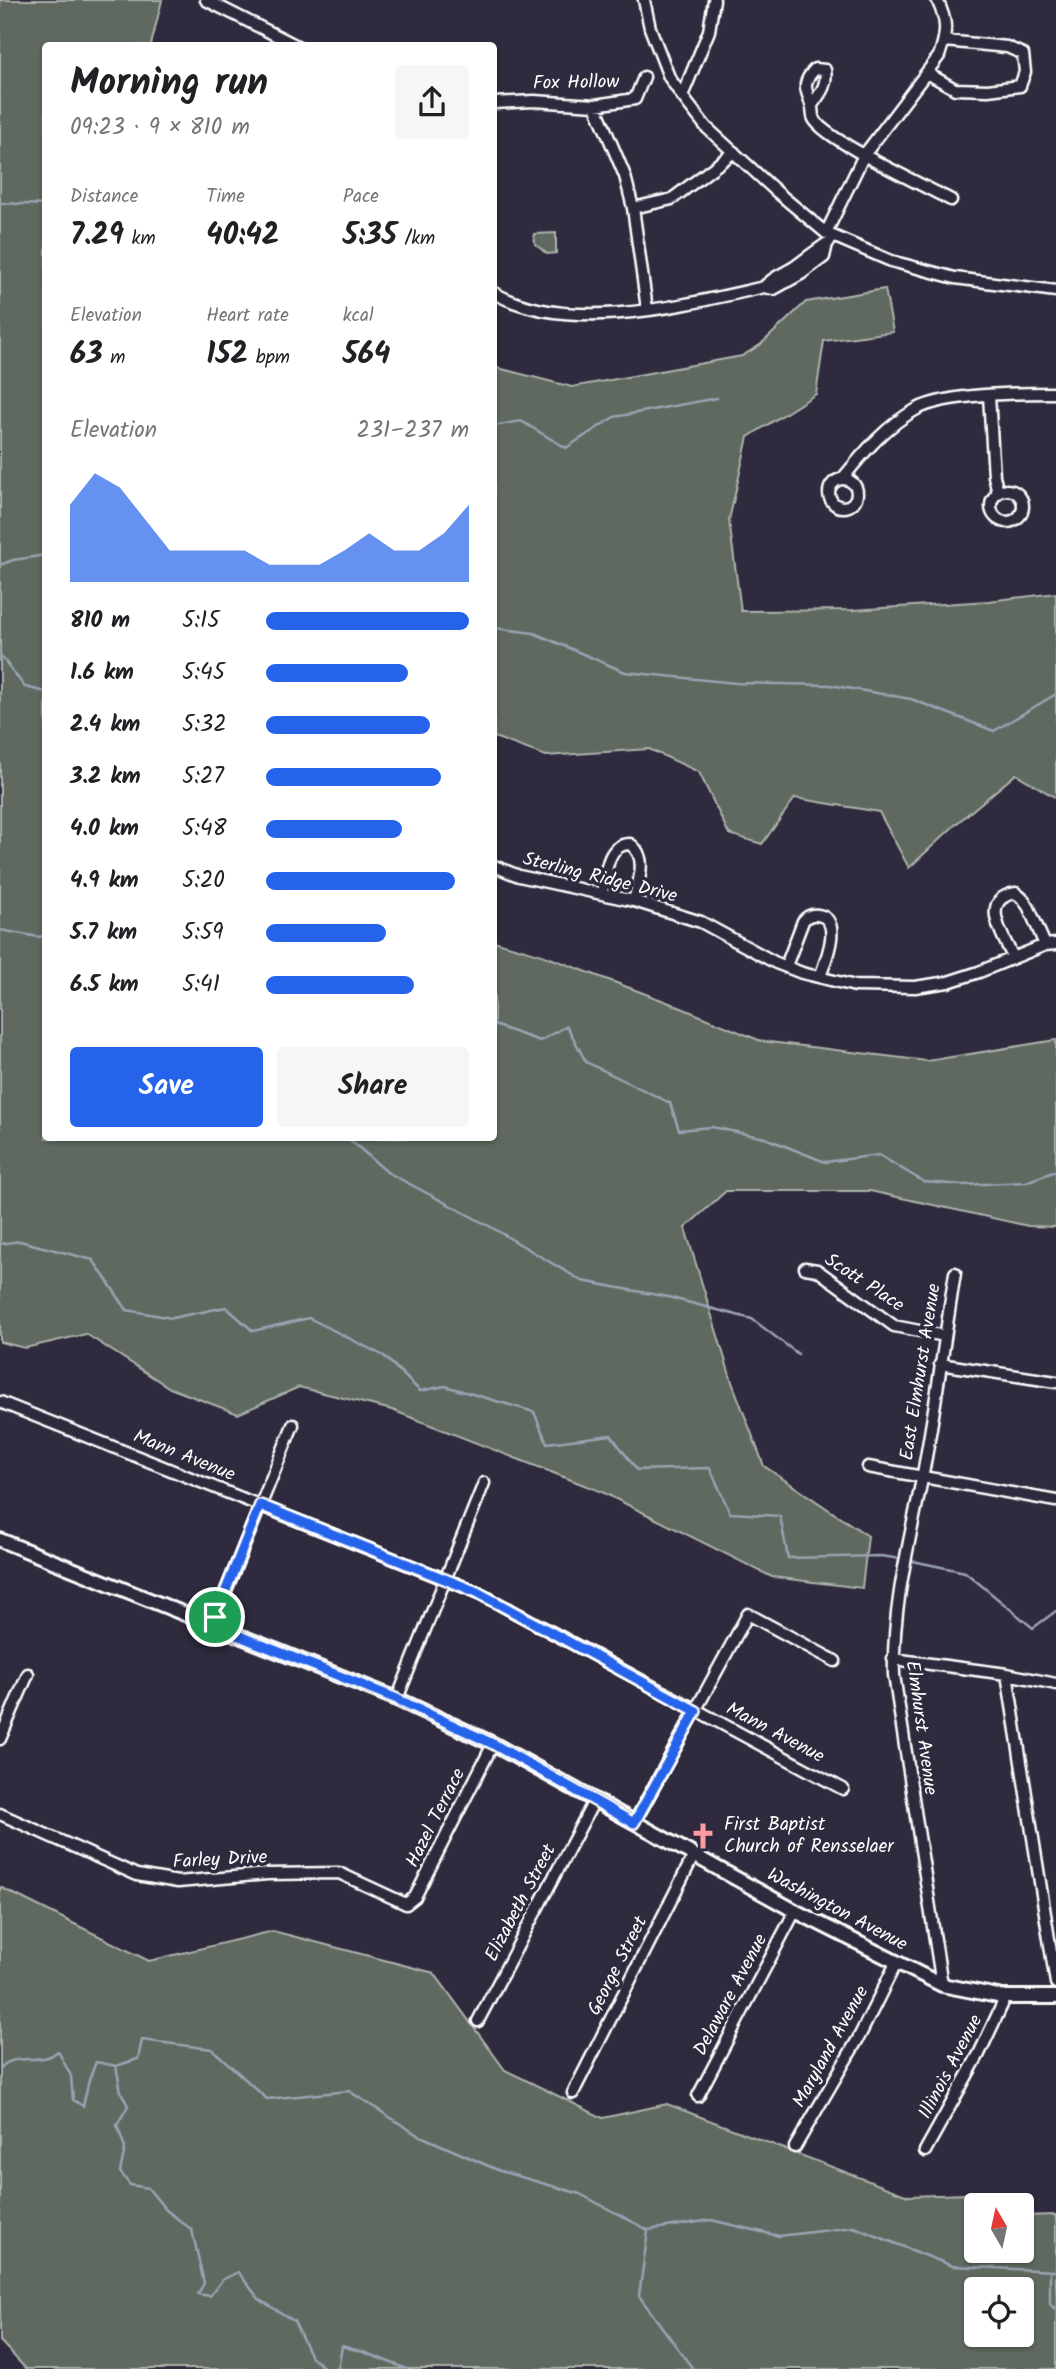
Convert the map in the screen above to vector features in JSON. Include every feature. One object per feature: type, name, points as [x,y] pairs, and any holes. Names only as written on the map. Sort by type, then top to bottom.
[{"type":"street","points":[[206,0],[289,42]]},
{"type":"street","points":[[644,0],[650,28],[669,77],[706,127],[829,238],[891,261],[955,278],[1056,291]]},
{"type":"street","points":[[682,96],[709,30],[714,0]]},
{"type":"street","points":[[497,294],[550,311],[616,314],[764,287],[770,280],[796,267],[829,238],[863,155],[939,56],[945,41],[946,18],[937,0]]},
{"type":"street","points":[[926,74],[955,89],[988,90],[1020,86],[1026,72],[1023,54],[1007,47],[945,41]]},
{"type":"street","name":"Fox Hollow","points":[[497,103],[534,101],[595,105],[635,99],[644,77]]},
{"type":"street","points":[[595,105],[625,176],[633,208],[647,309]]},
{"type":"street","points":[[812,105],[814,119],[830,134],[863,155],[951,200]]},
{"type":"street","points":[[633,208],[672,198],[734,152]]},
{"type":"street","points":[[843,478],[863,454],[895,424],[919,408],[937,402],[989,396],[1056,393]]},
{"type":"street","points":[[989,396],[994,476],[998,493]]},
{"type":"street","points":[[603,893],[611,854],[618,846],[630,844],[641,855],[642,867],[634,901]]},
{"type":"street","name":"Sterling Ridge Drive","points":[[497,867],[519,876],[634,901],[701,922],[786,966],[855,986],[915,987],[948,982],[1050,944]]},
{"type":"street","points":[[1013,957],[997,923],[995,910],[998,901],[1005,895],[1016,894],[1024,900],[1050,944]]},
{"type":"street","points":[[786,966],[803,921],[806,917],[821,915],[827,918],[832,929],[831,942],[820,977]]},
{"type":"street","name":"Scott Place","points":[[804,1268],[817,1270],[894,1326],[945,1336]]},
{"type":"street","name":"East Elmhurst Avenue","points":[[922,1477],[955,1273]]},
{"type":"street","points":[[940,1364],[1056,1382]]},
{"type":"street","name":"Mann Avenue","points":[[0,1402],[477,1592],[843,1789]]},
{"type":"street","points":[[212,1625],[293,1425]]},
{"type":"street","points":[[868,1467],[1056,1501]]},
{"type":"street","name":"Elmhurst Avenue","points":[[922,1477],[903,1566],[893,1659],[942,1985]]},
{"type":"street","points":[[397,1699],[484,1483]]},
{"type":"street","name":"Washington Avenue","points":[[0,1539],[397,1699],[493,1744],[794,1911],[942,1985],[1003,1997],[1056,1997]]},
{"type":"street","points":[[634,1823],[748,1614],[835,1661]]},
{"type":"street","points":[[893,1659],[1056,1684]]},
{"type":"street","points":[[0,1738],[28,1674]]},
{"type":"street","points":[[1007,1675],[1056,1983]]},
{"type":"street","name":"Hazel Terrace","points":[[405,1904],[415,1897],[493,1744]]},
{"type":"street","name":"Elizabeth Street","points":[[478,2021],[594,1801]]},
{"type":"street","name":"Farley Drive","points":[[0,1814],[137,1875],[158,1880],[178,1882],[267,1874],[339,1873],[405,1904]]},
{"type":"street","name":"George Street","points":[[573,2093],[694,1856]]},
{"type":"street","name":"Delaware Avenue","points":[[698,2096],[794,1911]]},
{"type":"street","name":"Maryland Avenue","points":[[795,2147],[858,2039],[896,1963]]},
{"type":"street","name":"Illinois Avenue","points":[[925,2151],[979,2054],[1002,2005],[1003,1997]]},
{"type":"green space","points":[[0,0],[162,0],[152,42],[42,42],[42,1141],[497,1141],[497,942],[542,955],[761,1041],[927,1061],[1056,1040],[1056,1227],[1028,1226],[870,1191],[726,1191],[685,1228],[732,1382],[764,1466],[868,1536],[862,1588],[772,1577],[602,1492],[392,1410],[299,1387],[238,1414],[170,1388],[86,1334],[25,1348],[0,1342]]},
{"type":"green space","points":[[556,233],[556,253],[547,254],[535,244],[534,234]]},
{"type":"green space","points":[[885,289],[893,332],[824,341],[816,394],[748,437],[729,520],[741,611],[853,610],[988,601],[1056,593],[1056,798],[1016,774],[909,868],[879,812],[795,798],[762,844],[729,834],[699,772],[649,749],[546,756],[497,738],[497,368],[572,387],[742,356],[760,345],[806,302]]},
{"type":"green space","points":[[0,1887],[149,1961],[273,1931],[434,1973],[505,2070],[603,2118],[667,2104],[908,2196],[964,2194],[964,2263],[1034,2263],[1034,2216],[1056,2215],[1056,2369],[26,2369],[0,2341]]},
{"type":"waterway","points":[[0,203],[42,205]]},
{"type":"waterway","points":[[497,425],[521,421],[566,448],[614,417],[717,398]]},
{"type":"waterway","points":[[0,565],[42,556]]},
{"type":"waterway","points":[[497,628],[534,633],[625,672],[736,683],[830,685],[911,699],[994,731],[1056,694]]},
{"type":"waterway","points":[[0,655],[25,687],[42,691]]},
{"type":"waterway","points":[[0,930],[42,936]]},
{"type":"waterway","points":[[497,1026],[540,1041],[567,1026],[586,1062],[670,1103],[679,1130],[712,1127],[765,1138],[825,1162],[879,1155],[924,1182],[963,1185],[1026,1182],[1056,1171]]},
{"type":"waterway","points":[[351,1141],[387,1172],[491,1227],[582,1281],[668,1297],[752,1319],[798,1354]]},
{"type":"waterway","points":[[0,1244],[20,1241],[93,1260],[127,1310],[172,1318],[226,1307],[253,1331],[309,1318],[384,1356],[420,1391],[445,1386],[534,1412],[547,1443],[611,1435],[637,1470],[710,1468],[730,1513],[780,1516],[788,1558],[881,1556],[901,1559]]},
{"type":"waterway","points":[[908,1560],[965,1572],[1033,1628],[1056,1611]]},
{"type":"waterway","points":[[116,2066],[138,2059],[142,2040],[212,2049],[267,2099],[349,2091],[416,2134],[500,2171],[580,2194],[648,2230],[711,2220],[779,2236],[854,2227],[952,2266],[1056,2271]]},
{"type":"waterway","points":[[0,2069],[10,2061],[42,2058],[58,2051],[71,2076],[73,2100],[83,2106],[96,2062],[116,2066],[121,2092],[128,2106],[117,2125],[125,2148],[120,2172],[130,2185],[148,2188],[166,2210],[192,2230],[204,2283],[198,2294],[210,2296],[222,2280],[238,2272],[259,2299],[294,2321],[311,2357],[326,2369]]},
{"type":"waterway","points":[[648,2230],[639,2296],[693,2369]]},
{"type":"waterway","points":[[1050,2271],[1050,2304],[1056,2310]]},
{"type":"waterway","points":[[338,2369],[342,2346],[407,2369]]},
{"type":"place","name":"First Baptist Church of Rensselaer","points":[[703,1836]]},
{"type":"route","points":[[260,1505],[477,1592],[696,1711],[634,1823],[493,1744],[397,1699],[212,1625],[215,1617],[260,1505]]}]
